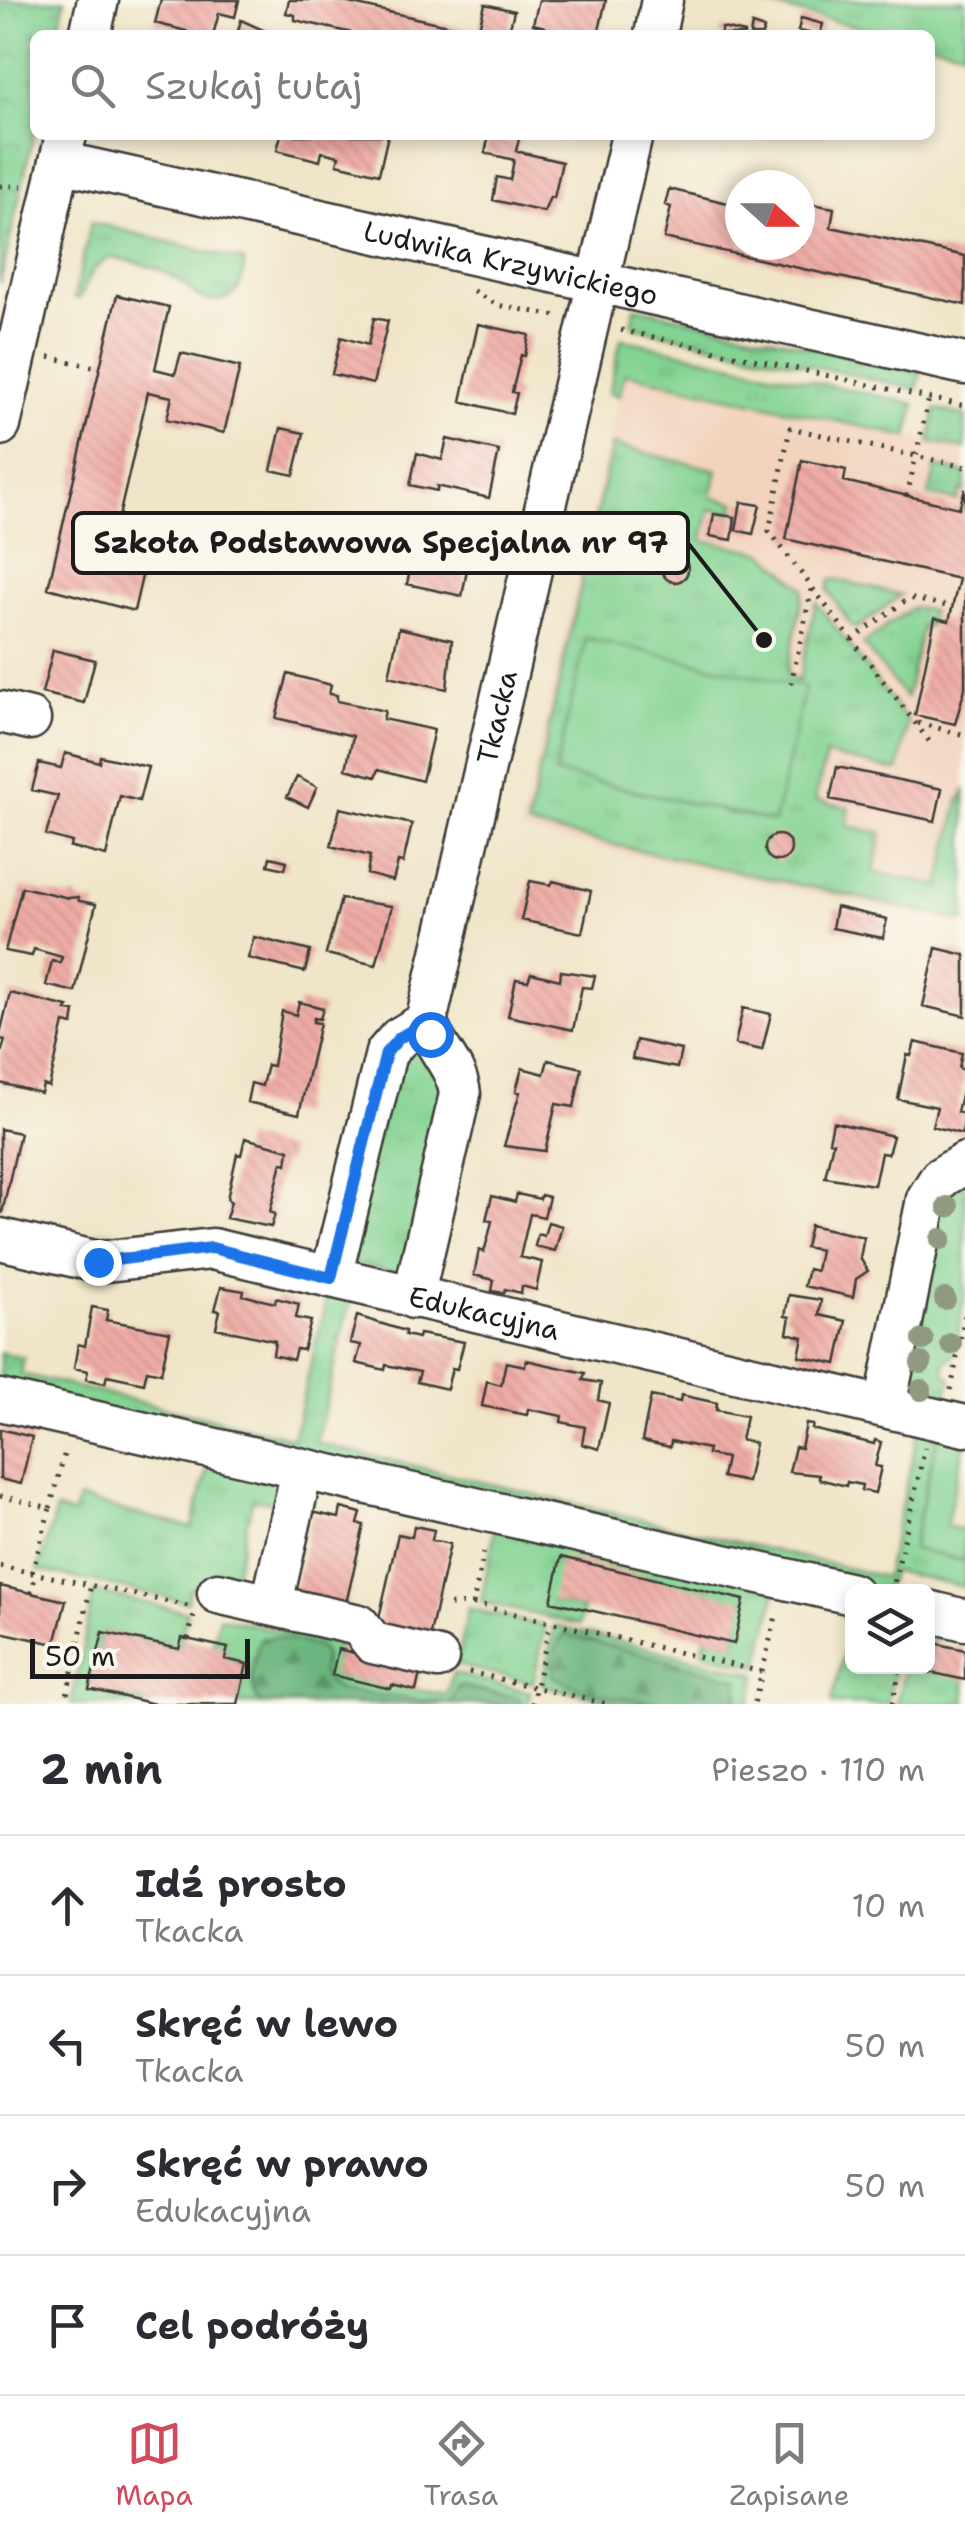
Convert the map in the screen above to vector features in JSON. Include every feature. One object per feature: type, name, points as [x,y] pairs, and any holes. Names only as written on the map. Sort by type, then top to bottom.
[{"type":"street","points":[[91,30],[98,0]]},
{"type":"street","points":[[655,30],[662,0]]},
{"type":"street","name":"Tkacka","points":[[426,1022],[631,140]]},
{"type":"street","points":[[0,426],[63,149]]},
{"type":"street","name":"Ludwika Krzywickiego","points":[[63,149],[599,282],[965,364]]},
{"type":"street","points":[[331,1278],[386,1053],[399,1038],[426,1022],[434,1043],[456,1072],[460,1094],[413,1298]]},
{"type":"street","points":[[885,1406],[928,1199],[940,1178],[965,1163]]},
{"type":"street","name":"Edukacyjna","points":[[0,1239],[98,1262],[212,1248],[949,1422]]},
{"type":"street","points":[[0,1400],[845,1593]]},
{"type":"street","points":[[272,1604],[302,1470]]},
{"type":"street","points":[[218,1593],[359,1625],[373,1642],[438,1658]]},
{"type":"street","points":[[935,1613],[965,1620]]},
{"type":"path","points":[[619,330],[965,406]]},
{"type":"path","points":[[45,356],[100,368]]},
{"type":"path","points":[[907,496],[929,398]]},
{"type":"path","points":[[930,742],[768,531],[790,428],[965,467]]},
{"type":"path","points":[[791,684],[812,588]]},
{"type":"path","points":[[852,640],[908,598],[952,607]]},
{"type":"path","points":[[915,722],[965,735]]},
{"type":"path","points":[[895,1584],[949,1422],[943,1410],[956,1379],[965,1315]]},
{"type":"path","points":[[31,1593],[74,1418]]},
{"type":"path","points":[[0,1496],[50,1508]]},
{"type":"path","points":[[473,1604],[492,1514]]},
{"type":"path","points":[[0,1566],[196,1608],[188,1639]]},
{"type":"path","points":[[754,1704],[785,1580]]},
{"type":"path","points":[[65,1704],[91,1585]]},
{"type":"path","points":[[450,1604],[473,1604],[762,1672]]},
{"type":"path","points":[[532,1704],[551,1622]]},
{"type":"path","points":[[438,1658],[453,1669],[607,1704]]},
{"type":"path","points":[[892,1704],[899,1674]]},
{"type":"shaded area","points":[[624,373],[965,449],[965,927],[520,831]]},
{"type":"green space","points":[[0,0],[65,0],[58,30],[30,30],[32,140],[0,283]]},
{"type":"green space","points":[[742,0],[965,0],[965,51],[935,44],[935,30],[872,30]]},
{"type":"green space","points":[[91,222],[244,261],[243,278],[237,291],[225,299],[204,299],[156,269],[108,258],[93,270],[79,299],[74,298]]},
{"type":"green space","points":[[635,307],[921,371],[917,389],[635,327]]},
{"type":"green space","points":[[621,339],[915,404],[908,437],[625,373],[619,396],[609,393]]},
{"type":"green space","points":[[936,409],[965,416],[965,449],[930,442]]},
{"type":"green space","points":[[612,445],[717,470],[711,497],[736,503],[733,513],[710,509],[703,540],[765,553],[804,589],[787,674],[799,681],[816,602],[908,722],[898,771],[826,755],[815,800],[850,808],[847,826],[882,833],[874,872],[940,886],[959,801],[965,791],[965,921],[527,826]]},
{"type":"green space","points":[[936,467],[965,473],[965,492],[960,491],[957,501],[929,495]]},
{"type":"green space","points":[[834,579],[901,595],[857,628],[851,626],[828,590]]},
{"type":"green space","points":[[912,607],[931,611],[928,626],[922,626],[906,698],[863,644]]},
{"type":"green space","points":[[586,638],[805,687],[774,822],[555,773]]},
{"type":"green space","points":[[411,1050],[420,1052],[448,1079],[402,1274],[348,1262],[394,1063]]},
{"type":"green space","points":[[965,1175],[965,1293],[955,1353],[944,1364],[952,1379],[938,1414],[920,1409],[901,1383],[941,1199]]},
{"type":"green space","points":[[328,1293],[351,1298],[316,1443],[885,1577],[919,1429],[938,1435],[912,1548],[965,1561],[965,1587],[892,1571],[888,1584],[845,1584],[0,1393],[0,1353],[24,1358],[21,1374],[293,1438]]},
{"type":"green space","points":[[938,1435],[965,1441],[946,1526],[965,1531],[965,1561],[912,1549]]},
{"type":"green space","points":[[209,1462],[279,1477],[277,1503],[253,1499],[235,1573],[225,1582],[190,1589],[187,1602],[38,1570],[56,1510],[74,1514],[78,1499],[192,1528]]},
{"type":"green space","points":[[496,1522],[777,1587],[759,1666],[702,1653],[705,1637],[734,1643],[744,1600],[551,1601],[583,1609],[579,1625],[481,1602]]},
{"type":"green space","points":[[94,1592],[187,1612],[179,1649],[103,1632],[90,1689],[155,1704],[71,1704]]},
{"type":"green space","points":[[468,1608],[543,1626],[533,1683],[457,1665]]},
{"type":"green space","points":[[219,1617],[339,1644],[333,1675],[446,1695],[453,1673],[530,1692],[528,1704],[238,1704],[247,1664],[225,1659],[227,1648],[213,1645]]},
{"type":"green space","points":[[935,1625],[961,1631],[959,1641],[935,1636]]},
{"type":"green space","points":[[554,1626],[757,1674],[750,1704],[624,1704],[542,1685]]},
{"type":"green space","points":[[565,1634],[739,1679],[738,1698],[732,1704],[664,1703],[616,1697],[571,1685],[553,1676],[554,1653]]},
{"type":"green space","points":[[276,1637],[317,1646],[325,1654],[322,1675],[339,1691],[450,1703],[459,1686],[520,1698],[519,1704],[261,1704],[253,1689],[253,1664],[260,1639]]},
{"type":"green space","points":[[845,1647],[845,1674],[894,1674],[887,1704],[831,1704]]},
{"type":"green space","points":[[935,1672],[965,1677],[965,1704],[896,1704],[903,1674]]},
{"type":"building","points":[[161,0],[239,0],[235,17],[219,13],[214,30],[182,30],[155,23]]},
{"type":"building","points":[[289,0],[335,0],[469,30],[339,30],[295,20],[295,15],[286,13]]},
{"type":"building","points":[[539,0],[606,0],[599,30],[544,30],[533,24]]},
{"type":"building","points":[[485,4],[514,11],[509,30],[478,30]]},
{"type":"building","points":[[801,18],[823,24],[821,30],[798,30]]},
{"type":"building","points":[[241,20],[263,30],[238,30]]},
{"type":"building","points":[[280,140],[387,140],[379,174],[337,164],[339,156],[322,152],[320,161],[277,150]]},
{"type":"building","points":[[488,140],[519,140],[516,151],[562,162],[554,198],[550,197],[544,212],[493,200],[497,177],[510,180],[514,160],[485,153]]},
{"type":"building","points":[[669,189],[725,202],[725,252],[664,238],[671,207],[665,205]]},
{"type":"building","points":[[815,205],[834,208],[831,227],[965,256],[965,305],[763,260],[815,260]]},
{"type":"building","points":[[117,295],[169,307],[155,369],[175,374],[181,353],[240,367],[224,433],[167,419],[172,397],[148,392],[112,547],[147,555],[134,611],[48,588]]},
{"type":"building","points":[[374,318],[388,321],[373,384],[332,374],[341,337],[368,345]]},
{"type":"building","points":[[478,324],[529,335],[512,392],[517,393],[512,414],[461,401]]},
{"type":"building","points":[[281,428],[304,433],[294,475],[271,470]]},
{"type":"building","points":[[447,439],[499,451],[489,498],[437,486],[437,491],[410,485],[417,453],[442,460]]},
{"type":"building","points":[[802,460],[846,470],[844,481],[959,508],[965,489],[965,688],[955,724],[915,715],[935,618],[949,621],[959,579],[786,539]]},
{"type":"building","points":[[741,502],[760,505],[753,534],[736,530]]},
{"type":"building","points":[[714,514],[735,517],[732,540],[710,536]]},
{"type":"building","points":[[433,532],[480,542],[473,571],[467,570],[462,596],[407,584],[415,547],[429,550]]},
{"type":"building","points":[[675,556],[684,560],[688,569],[684,578],[675,582],[666,578],[662,569],[666,560]]},
{"type":"building","points":[[399,628],[452,640],[447,689],[389,676]]},
{"type":"building","points":[[53,650],[95,660],[84,703],[42,693]]},
{"type":"building","points":[[288,674],[331,685],[329,694],[337,695],[337,701],[385,711],[383,719],[434,730],[422,781],[379,769],[376,777],[346,769],[353,736],[276,718]]},
{"type":"building","points":[[65,753],[99,762],[100,756],[148,767],[139,801],[120,796],[106,856],[70,847],[72,842],[46,835],[58,796],[32,790],[39,763],[61,768]]},
{"type":"building","points":[[837,767],[942,789],[935,821],[830,799]]},
{"type":"building","points":[[297,777],[317,787],[308,807],[287,797]]},
{"type":"building","points":[[340,808],[412,824],[403,863],[398,862],[393,881],[367,874],[370,856],[331,846]]},
{"type":"building","points":[[778,835],[787,839],[791,848],[787,857],[778,861],[769,857],[765,848],[769,839]]},
{"type":"building","points":[[270,857],[287,861],[285,869],[268,865]]},
{"type":"building","points":[[530,881],[551,885],[553,881],[591,891],[582,933],[521,920]]},
{"type":"building","points":[[22,887],[96,904],[75,992],[46,985],[52,961],[60,963],[62,957],[34,949],[32,956],[5,951]]},
{"type":"building","points":[[341,899],[392,906],[376,965],[326,954]]},
{"type":"building","points":[[836,907],[887,919],[883,938],[832,928]]},
{"type":"building","points":[[254,937],[310,951],[305,972],[248,958]]},
{"type":"building","points":[[936,948],[965,955],[965,1016],[923,1006]]},
{"type":"building","points":[[561,971],[595,976],[592,988],[582,987],[573,1030],[508,1016],[516,979],[528,981],[531,973],[560,980]]},
{"type":"building","points":[[10,993],[75,1011],[73,1025],[64,1023],[49,1087],[43,1085],[41,1093],[0,1083],[0,1057],[5,1040],[0,1039],[0,1034]]},
{"type":"building","points":[[299,1002],[323,1008],[320,1019],[314,1018],[313,1022],[320,1023],[299,1114],[247,1102],[251,1083],[262,1086],[267,1065],[273,1066],[282,1011],[296,1015]]},
{"type":"building","points":[[743,1008],[771,1014],[762,1050],[735,1044]]},
{"type":"building","points":[[636,1040],[681,1050],[677,1068],[632,1059]]},
{"type":"building","points":[[915,1042],[962,1053],[959,1068],[965,1070],[965,1078],[957,1112],[965,1114],[962,1134],[932,1126],[937,1107],[898,1099],[907,1055],[911,1056]]},
{"type":"building","points":[[548,1060],[582,1068],[574,1107],[556,1104],[545,1151],[504,1146],[520,1092],[516,1091],[522,1068],[544,1074]]},
{"type":"building","points":[[833,1122],[893,1136],[888,1154],[881,1153],[874,1185],[825,1177]]},
{"type":"building","points":[[0,1129],[20,1133],[2,1213],[0,1213]]},
{"type":"building","points":[[245,1138],[289,1150],[287,1164],[282,1162],[270,1212],[275,1214],[271,1227],[226,1218],[237,1154],[241,1155]]},
{"type":"building","points":[[517,1194],[549,1197],[544,1217],[530,1214],[520,1257],[542,1262],[536,1290],[522,1286],[521,1293],[492,1291],[494,1280],[474,1275],[479,1250],[484,1252],[492,1221],[486,1220],[492,1196],[515,1202]]},
{"type":"building","points":[[548,1222],[562,1226],[555,1251],[535,1246],[538,1234],[544,1236]]},
{"type":"building","points":[[810,1225],[864,1237],[860,1258],[868,1271],[856,1279],[853,1297],[804,1286],[808,1269],[816,1271],[820,1250],[805,1247]]},
{"type":"building","points":[[221,1287],[275,1303],[276,1298],[299,1304],[296,1318],[311,1321],[303,1350],[296,1349],[293,1360],[273,1355],[275,1341],[216,1328],[220,1311],[215,1310]]},
{"type":"building","points":[[789,1295],[821,1300],[819,1315],[846,1321],[837,1364],[799,1356],[803,1337],[787,1333]]},
{"type":"building","points":[[92,1307],[108,1310],[106,1320],[170,1332],[161,1373],[147,1370],[144,1383],[107,1375],[105,1383],[86,1379],[88,1371],[74,1368],[78,1344],[85,1346]]},
{"type":"building","points":[[357,1316],[405,1331],[405,1335],[464,1342],[447,1389],[417,1382],[420,1372],[356,1363],[361,1345],[350,1343]]},
{"type":"building","points":[[526,1360],[585,1373],[583,1380],[601,1383],[598,1400],[609,1403],[599,1449],[582,1444],[585,1427],[561,1422],[562,1416],[528,1409],[527,1415],[482,1406],[487,1381],[501,1385],[506,1362],[525,1366]]},
{"type":"building","points":[[681,1395],[717,1403],[716,1410],[746,1416],[741,1440],[755,1443],[747,1482],[722,1477],[726,1458],[707,1454],[708,1449],[671,1441],[670,1447],[642,1441],[651,1396],[680,1402]]},
{"type":"building","points":[[806,1424],[813,1425],[812,1429],[874,1444],[875,1440],[881,1442],[875,1466],[881,1467],[875,1493],[861,1490],[862,1485],[847,1482],[846,1486],[819,1479],[819,1475],[789,1472],[795,1447],[801,1448]]},
{"type":"building","points":[[0,1429],[32,1437],[21,1484],[0,1479]]},
{"type":"building","points":[[341,1508],[361,1513],[358,1524],[364,1525],[345,1608],[293,1597],[312,1512],[339,1518]]},
{"type":"building","points":[[414,1526],[434,1530],[432,1540],[450,1544],[429,1639],[377,1627],[398,1534],[412,1537]]},
{"type":"building","points":[[561,1557],[744,1600],[734,1644],[551,1601]]},
{"type":"building","points":[[0,1586],[66,1601],[55,1644],[0,1632]]},
{"type":"building","points":[[103,1632],[179,1649],[182,1638],[228,1648],[225,1659],[247,1664],[238,1704],[155,1704],[89,1689]]},
{"type":"building","points":[[935,1643],[965,1650],[965,1680],[935,1673]]},
{"type":"building","points":[[338,1649],[421,1669],[416,1691],[332,1675]]},
{"type":"place","name":"Szkoła Podstawowa Specjalna nr 97","points":[[764,640]]},
{"type":"route","points":[[98,1262],[212,1248],[331,1278],[386,1053],[399,1038],[426,1022],[430,1034]]}]
